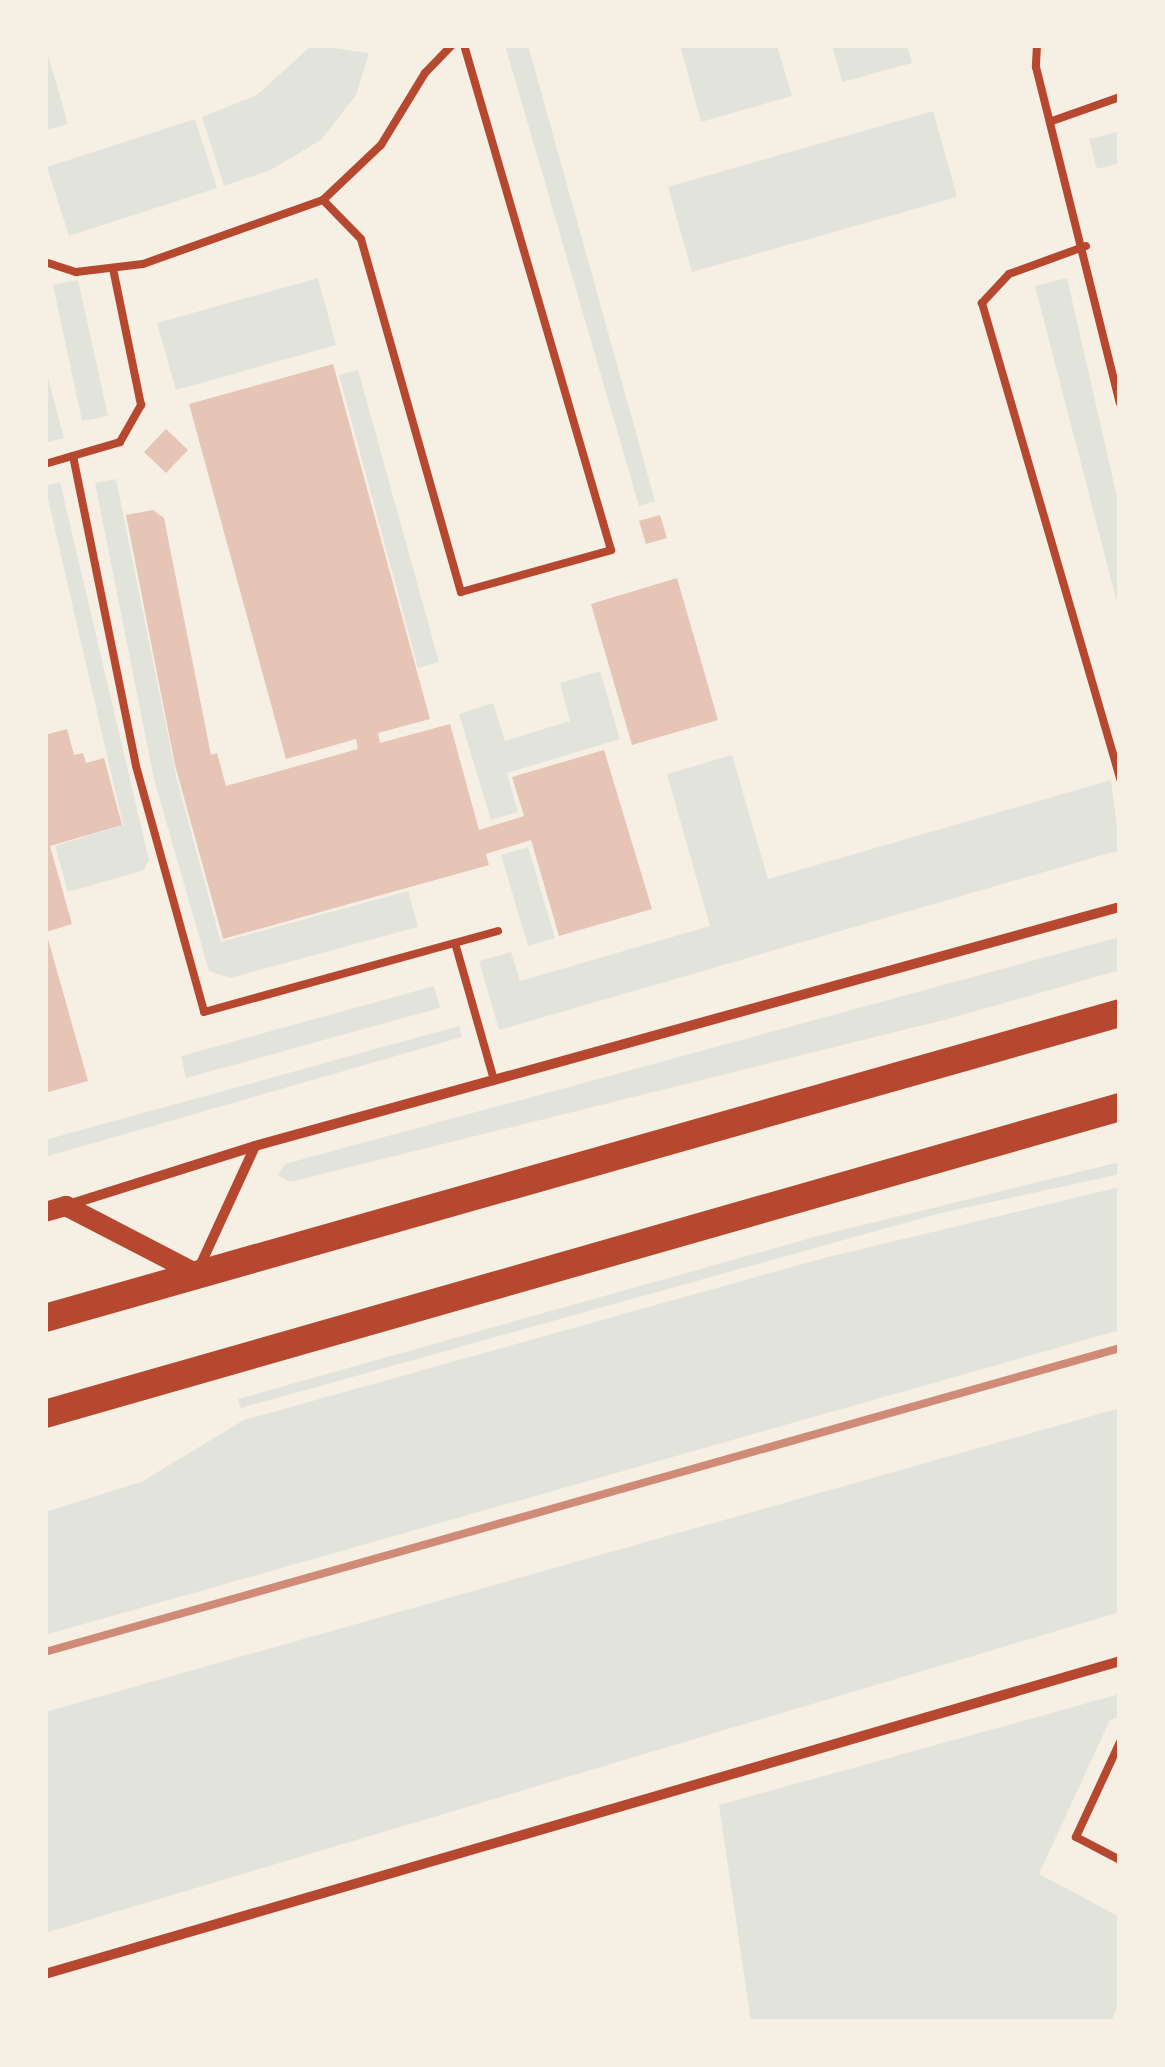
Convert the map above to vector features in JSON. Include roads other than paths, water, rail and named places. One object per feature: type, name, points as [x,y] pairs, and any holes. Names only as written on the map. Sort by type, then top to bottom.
[{"type":"highway","points":[[45,1318],[1120,1013]]},
{"type":"highway","points":[[45,1414],[1120,1106]]},
{"type":"main road","points":[[55,1209],[196,1274]]},
{"type":"street","points":[[55,1209],[254,1146],[1120,906]]},
{"type":"street","points":[[196,1274],[254,1146]]},
{"type":"street","points":[[45,1974],[1120,1661]]},
{"type":"lane","points":[[45,262],[76,272],[142,264],[323,200],[381,145],[426,73],[452,45]]},
{"type":"lane","points":[[323,200],[361,239],[461,592],[612,550],[464,45]]},
{"type":"lane","points":[[1036,45],[1120,403]]},
{"type":"lane","points":[[1052,121],[1120,97]]},
{"type":"lane","points":[[1086,246],[1008,274],[982,303],[1120,779]]},
{"type":"lane","points":[[45,464],[120,442],[141,405],[113,268]]},
{"type":"lane","points":[[73,456],[136,766],[204,1012],[498,931]]},
{"type":"lane","points":[[454,943],[494,1080]]},
{"type":"lane","points":[[1120,1742],[1076,1837],[1120,1860]]},
{"type":"railway","points":[[45,1652],[1120,1348]]}]
